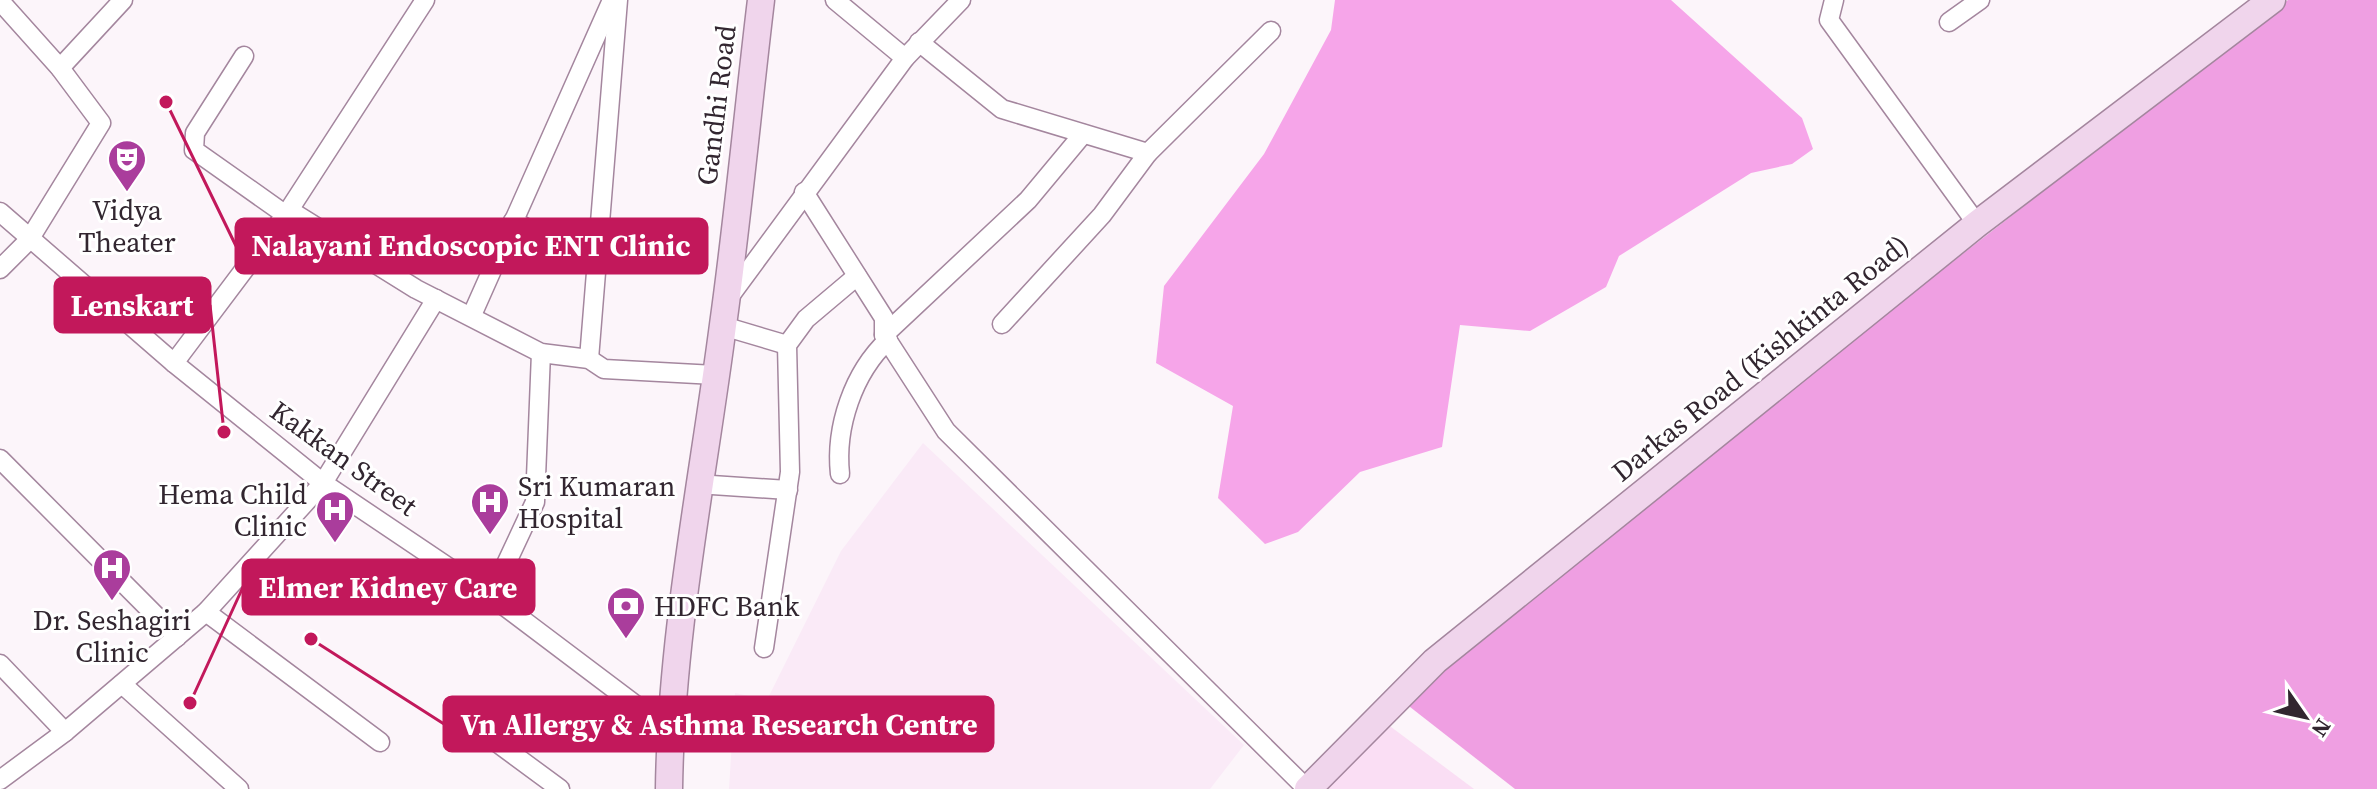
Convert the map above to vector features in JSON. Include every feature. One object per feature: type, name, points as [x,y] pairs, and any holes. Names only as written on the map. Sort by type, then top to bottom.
[{"type":"main road","name":"Gandhi Road","points":[[669,789],[670,731],[697,484],[724,313],[761,0]]},
{"type":"main road","name":"Darkas Road (Kishkinta Road)","points":[[1307,789],[1435,661],[1977,224],[2272,0]]},
{"type":"street","points":[[60,68],[123,0]]},
{"type":"street","points":[[174,363],[287,212],[425,0]]},
{"type":"street","points":[[472,315],[612,0]]},
{"type":"street","points":[[589,359],[618,0]]},
{"type":"street","points":[[835,0],[905,58]]},
{"type":"street","points":[[787,345],[724,313],[804,192],[905,58],[961,0]]},
{"type":"street","points":[[1949,22],[1980,0]]},
{"type":"street","points":[[0,1],[60,68],[101,123],[29,240],[0,269]]},
{"type":"street","points":[[1831,1],[1829,20],[1977,224]]},
{"type":"street","points":[[1002,324],[1102,215],[1148,153],[1271,31]]},
{"type":"street","points":[[919,42],[1002,109],[1148,153]]},
{"type":"street","points":[[244,56],[195,133],[194,150],[287,212],[436,299],[541,353],[589,359],[604,369],[715,375]]},
{"type":"street","points":[[840,474],[837,450],[856,382],[886,338],[1028,200],[1083,134]]},
{"type":"street","points":[[804,192],[884,318],[886,338],[946,431],[1307,789]]},
{"type":"street","name":"Kakkan Street","points":[[0,212],[174,363],[323,483],[491,596],[670,731]]},
{"type":"street","points":[[513,221],[597,264]]},
{"type":"street","points":[[764,648],[788,490],[787,345],[806,319],[857,276]]},
{"type":"street","points":[[6,782],[206,612],[323,483],[436,299]]},
{"type":"street","points":[[491,596],[535,502],[541,353]]},
{"type":"street","points":[[0,459],[177,637]]},
{"type":"street","points":[[697,484],[788,490]]},
{"type":"street","points":[[206,612],[380,742]]},
{"type":"street","points":[[0,664],[65,732]]},
{"type":"street","points":[[122,684],[239,789]]},
{"type":"street","points":[[465,719],[560,789]]},
{"type":"shaded area","points":[[1335,0],[1671,0],[1802,118],[1813,149],[1792,164],[1751,173],[1619,256],[1606,287],[1530,331],[1460,325],[1442,447],[1360,472],[1298,532],[1265,544],[1218,498],[1233,406],[1156,363],[1164,286],[1264,154],[1331,30]]},
{"type":"shaded area","points":[[2288,0],[2377,0],[2377,789],[1515,789],[1396,696]]},
{"type":"shaded area","points":[[923,443],[1244,745],[1210,789],[729,789],[735,693],[767,700],[841,551]]},
{"type":"shaded area","points":[[1379,718],[1474,789],[1321,789]]},
{"type":"place","name":"Nalayani Endoscopic ENT Clinic","points":[[166,102]]},
{"type":"place","name":"Vidya Theater","points":[[127,193]]},
{"type":"place","name":"Lenskart","points":[[224,432]]},
{"type":"place","name":"Sri Kumaran Hospital","points":[[490,536]]},
{"type":"place","name":"Hema Child Clinic","points":[[335,544]]},
{"type":"place","name":"Dr. Seshagiri Clinic","points":[[112,602]]},
{"type":"place","name":"Vn Allergy & Asthma Research Centre","points":[[311,639]]},
{"type":"place","name":"HDFC Bank","points":[[626,640]]},
{"type":"place","name":"Elmer Kidney Care","points":[[190,703]]}]
